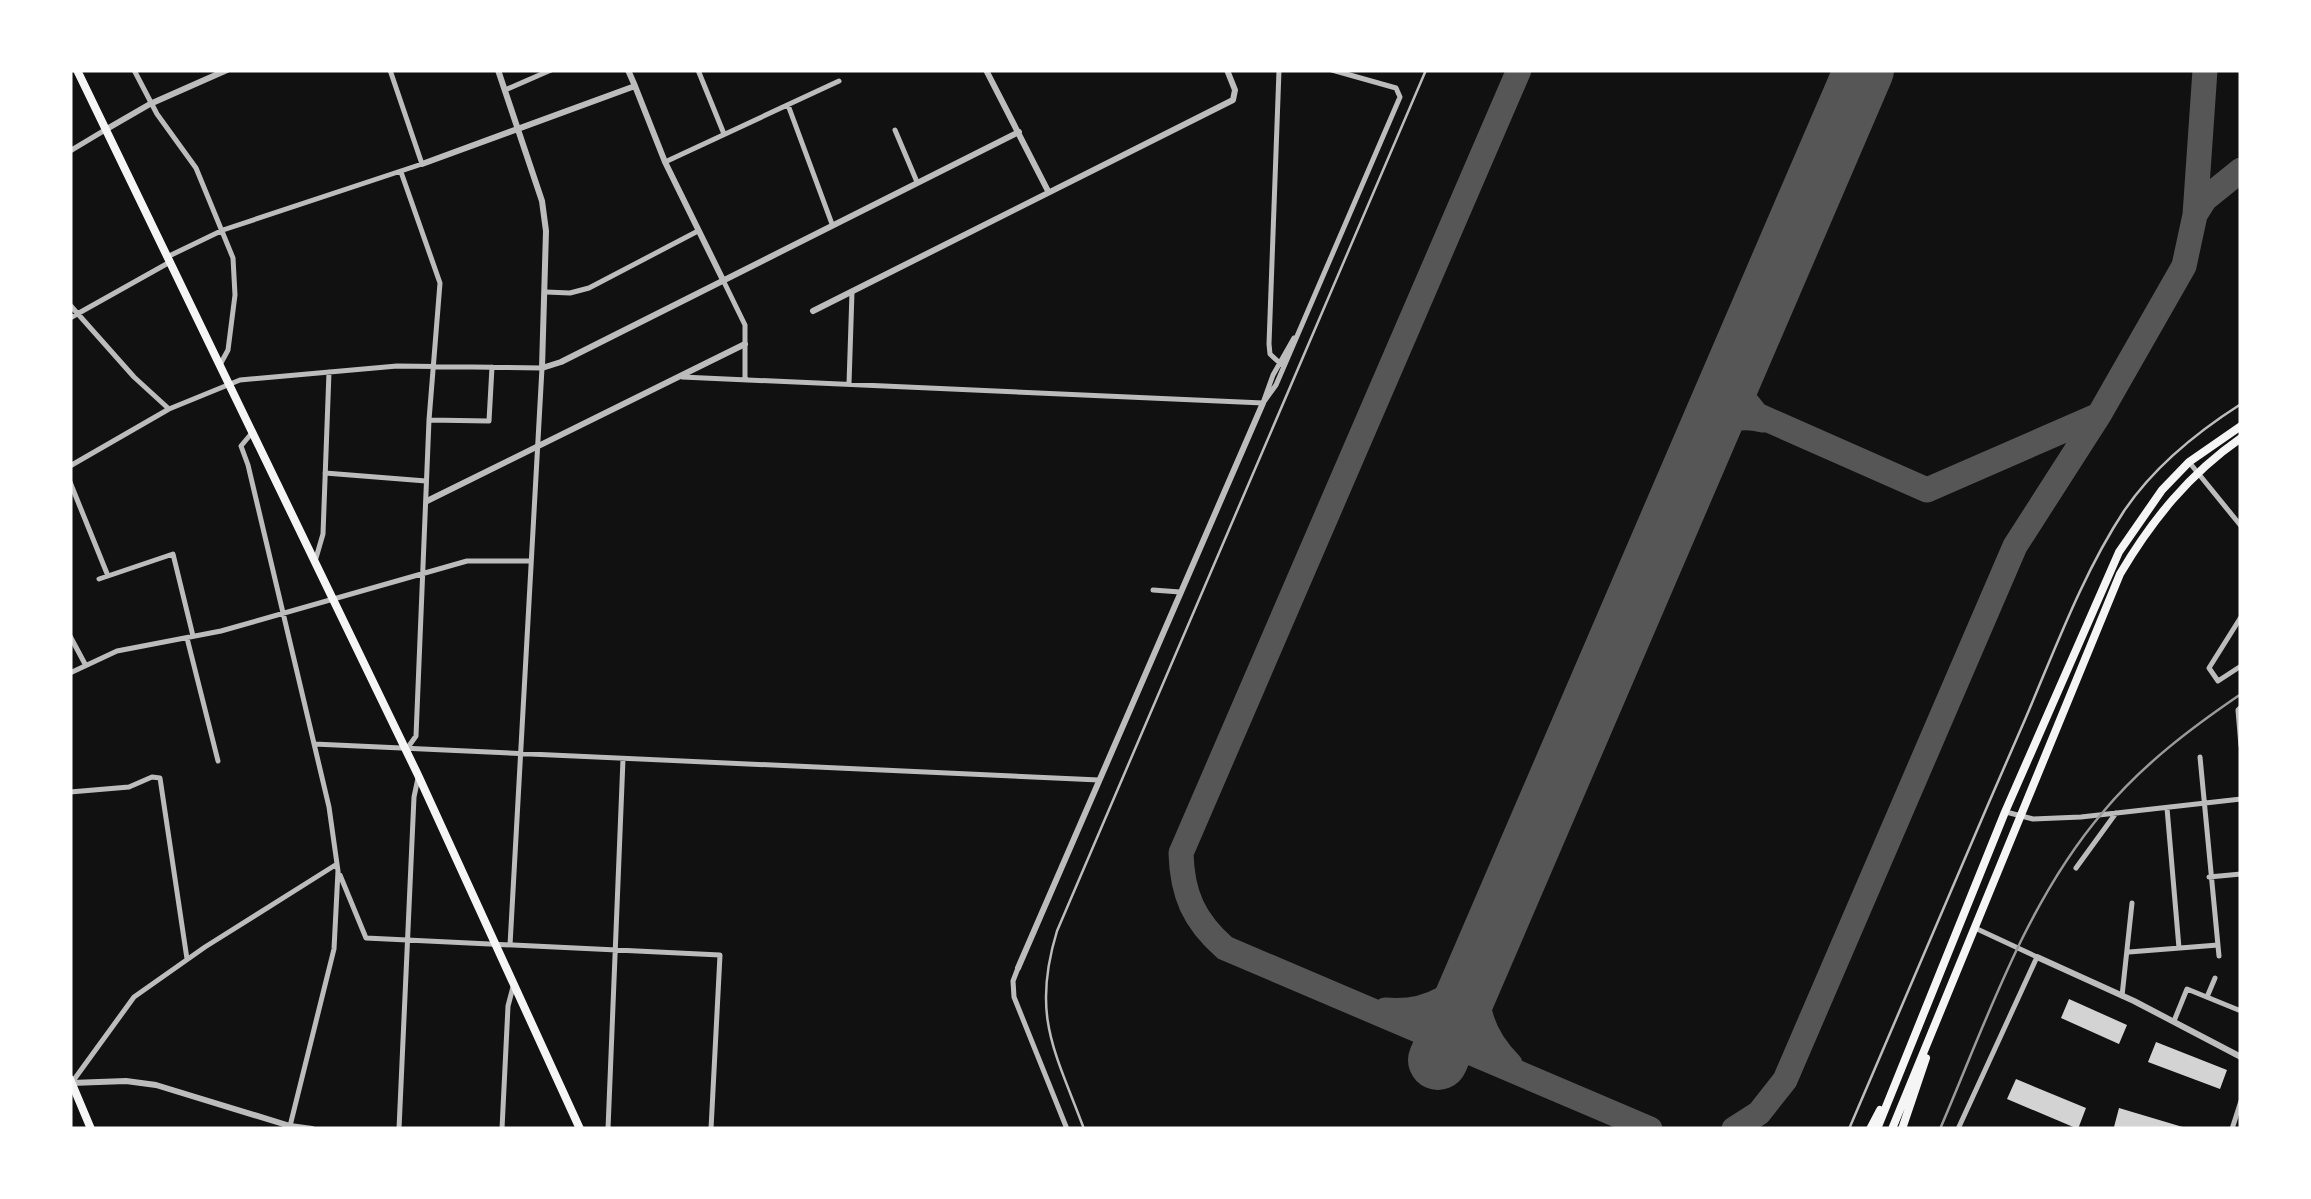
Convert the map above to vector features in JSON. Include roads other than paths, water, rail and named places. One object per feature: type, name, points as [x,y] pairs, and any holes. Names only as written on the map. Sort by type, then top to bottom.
[{"type":"main road","points":[[77,70],[418,775],[580,1129]]},
{"type":"main road","points":[[1874,1129],[2005,812],[2119,552],[2146,510],[2189,462],[2241,426]]},
{"type":"main road","points":[[1892,1129],[2120,574],[2158,515],[2199,472],[2241,438]]},
{"type":"main road","points":[[1902,1129],[1944,1001]]},
{"type":"main road","points":[[70,1082],[91,1129]]},
{"type":"street","points":[[134,70],[150,104],[196,168],[233,258],[236,281],[228,350],[220,365]]},
{"type":"street","points":[[70,151],[150,104],[227,70]]},
{"type":"street","points":[[390,70],[422,164]]},
{"type":"street","points":[[498,70],[542,201],[547,244],[510,945]]},
{"type":"street","points":[[505,90],[551,70]]},
{"type":"street","points":[[628,70],[666,162],[746,326],[745,380]]},
{"type":"street","points":[[698,70],[724,134]]},
{"type":"street","points":[[986,70],[1048,191]]},
{"type":"street","points":[[813,310],[1232,100],[1236,90],[1227,70]]},
{"type":"street","points":[[1279,70],[1269,344],[1270,354],[1282,365]]},
{"type":"street","points":[[1068,1129],[1014,997],[1013,981],[1400,97],[1396,88],[1332,70]]},
{"type":"street","points":[[666,162],[839,82]]},
{"type":"street","points":[[70,318],[224,230],[519,131],[634,86]]},
{"type":"street","points":[[788,104],[832,224]]},
{"type":"street","points":[[895,130],[918,182]]},
{"type":"street","points":[[70,466],[169,410],[228,383],[264,376],[432,366],[542,368],[561,362],[1018,132]]},
{"type":"street","points":[[400,172],[440,283],[429,420],[416,736],[406,750]]},
{"type":"street","points":[[546,292],[570,293],[589,288],[700,230]]},
{"type":"street","points":[[850,384],[852,291]]},
{"type":"street","points":[[70,304],[134,377],[169,410]]},
{"type":"street","points":[[427,501],[745,344]]},
{"type":"street","points":[[429,420],[489,422],[492,366]]},
{"type":"street","points":[[315,561],[323,534],[329,372]]},
{"type":"street","points":[[678,377],[1264,403]]},
{"type":"street","points":[[253,433],[240,446],[248,465],[329,807],[338,868],[334,949],[290,1128]]},
{"type":"street","points":[[2189,462],[2241,526]]},
{"type":"street","points":[[326,473],[426,481]]},
{"type":"street","points":[[70,482],[108,576]]},
{"type":"street","points":[[99,579],[174,554],[218,760]]},
{"type":"street","points":[[70,673],[116,652],[283,614],[424,572],[486,559],[530,561]]},
{"type":"street","points":[[1153,590],[1181,592]]},
{"type":"street","points":[[2241,617],[2209,668],[2218,682],[2241,666]]},
{"type":"street","points":[[70,636],[85,664]]},
{"type":"street","points":[[2241,708],[2241,746]]},
{"type":"street","points":[[314,744],[1100,780]]},
{"type":"street","points":[[2200,757],[2219,956]]},
{"type":"street","points":[[608,1129],[623,760]]},
{"type":"street","points":[[399,1129],[418,775]]},
{"type":"street","points":[[70,792],[129,787],[152,777],[160,778],[187,959]]},
{"type":"street","points":[[2005,812],[2033,819],[2241,799]]},
{"type":"street","points":[[2167,808],[2179,948]]},
{"type":"street","points":[[2076,868],[2116,813]]},
{"type":"street","points":[[338,868],[366,938],[720,954],[711,1129]]},
{"type":"street","points":[[70,1082],[134,996],[187,959],[338,868]]},
{"type":"street","points":[[2210,876],[2241,874]]},
{"type":"street","points":[[2122,996],[2132,903]]},
{"type":"street","points":[[1973,927],[2174,1021],[2241,1057]]},
{"type":"street","points":[[2128,952],[2218,945]]},
{"type":"street","points":[[1958,1129],[2036,958]]},
{"type":"street","points":[[2207,997],[2215,978]]},
{"type":"street","points":[[502,1129],[508,1006],[514,984]]},
{"type":"street","points":[[2174,1021],[2187,988],[2241,1011]]},
{"type":"street","points":[[70,1082],[126,1081],[156,1086],[290,1128],[312,1129]]},
{"type":"street","points":[[2232,1129],[2241,1101]]},
{"type":"lane","points":[[1084,1129],[1046,1026],[1046,966],[1056,931],[1426,70]]},
{"type":"lane","points":[[1849,1129],[2103,546],[2126,508],[2155,473],[2190,441],[2241,404]]},
{"type":"railway","points":[[1940,1129],[2010,964],[2076,847],[2118,795],[2151,763],[2241,694]]}]
